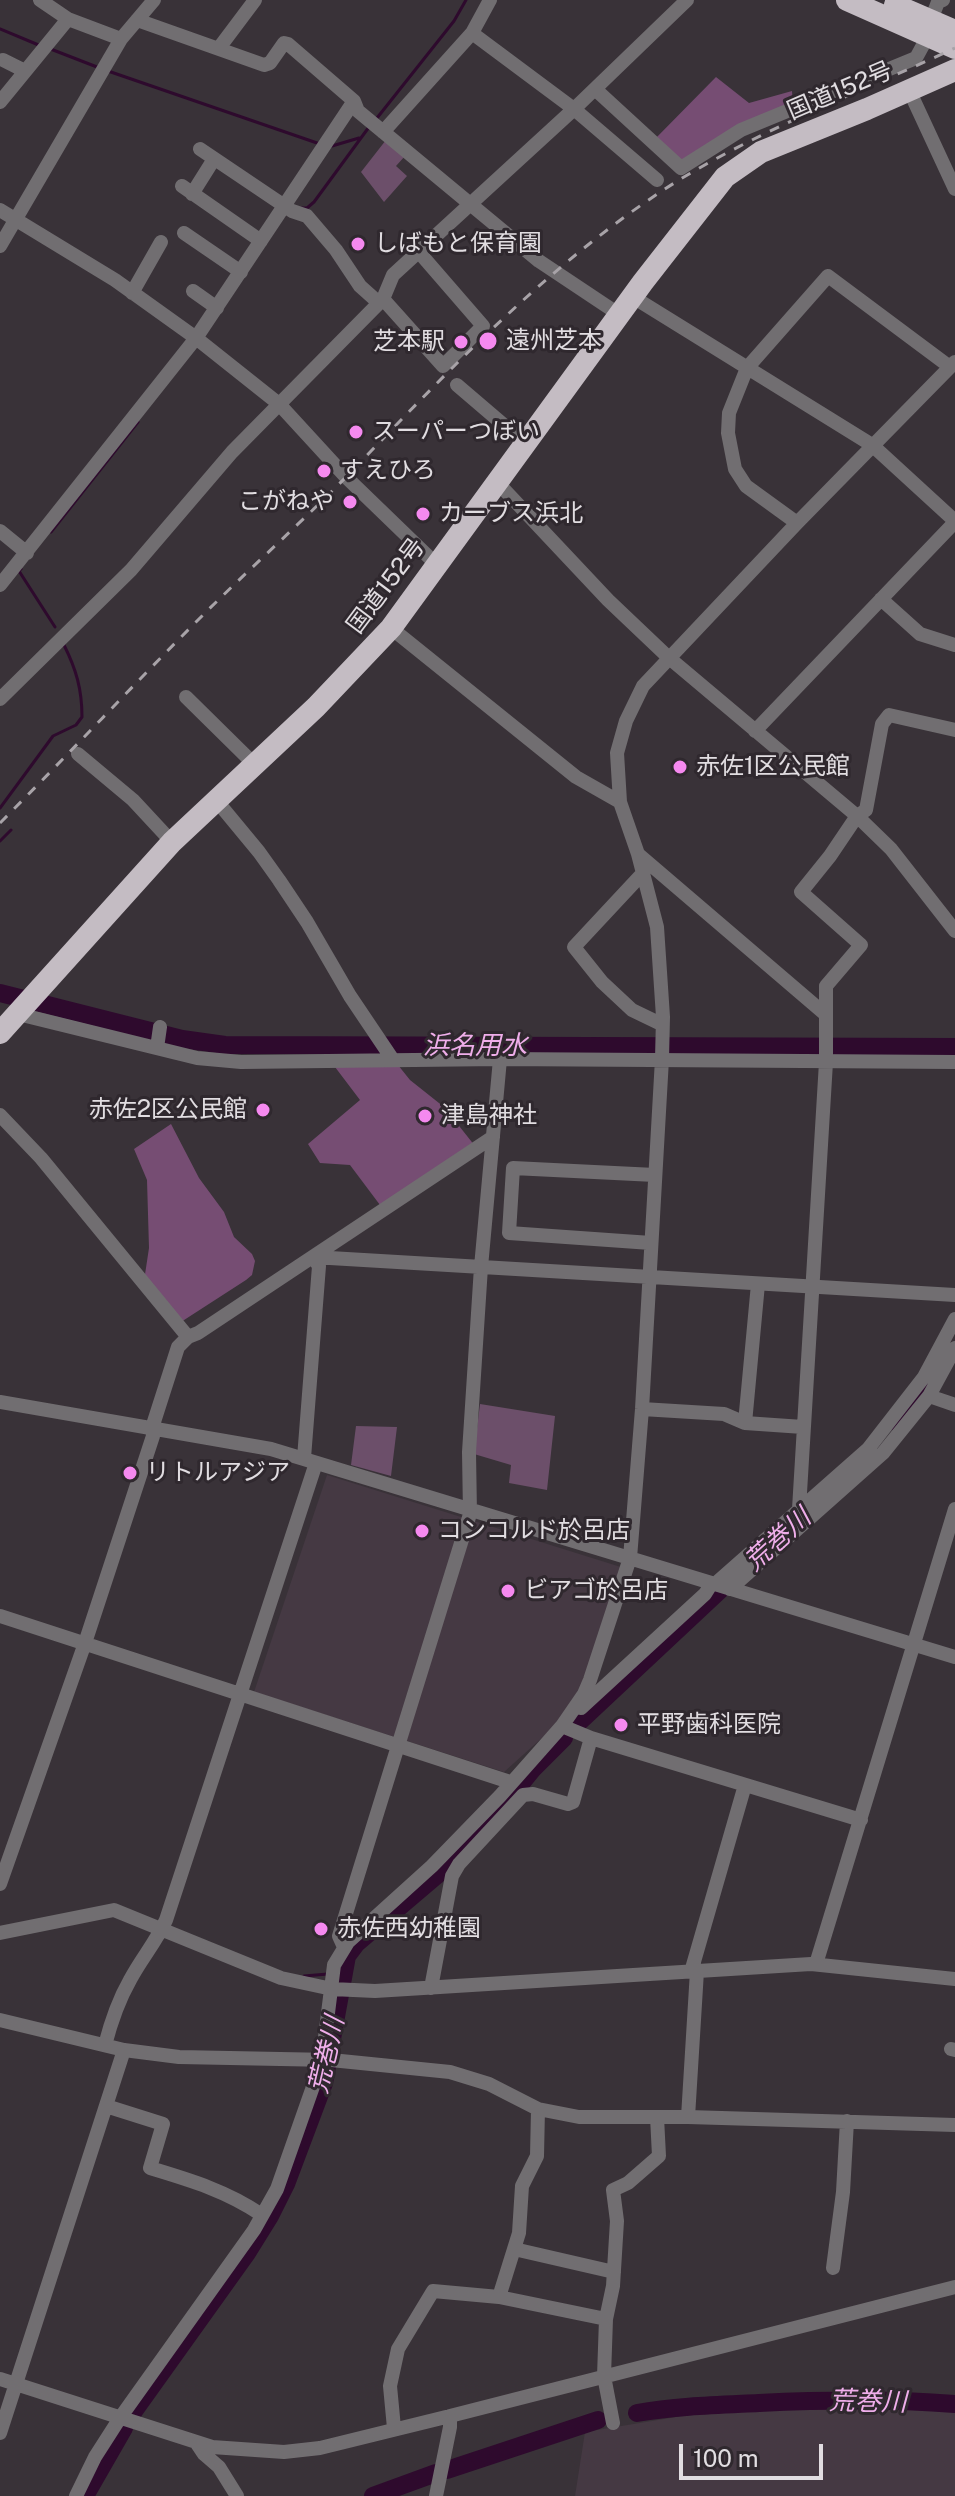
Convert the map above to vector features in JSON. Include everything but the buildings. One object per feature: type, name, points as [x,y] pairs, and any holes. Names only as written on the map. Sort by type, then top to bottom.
[{"type":"highway","points":[[847,0],[929,28],[955,31]]},
{"type":"highway","points":[[883,0],[955,48]]},
{"type":"highway","name":"国道152号","points":[[0,1033],[172,842],[316,707],[391,628],[626,306],[725,177],[761,152],[955,70]]},
{"type":"street","points":[[0,246],[121,39],[154,0]]},
{"type":"street","points":[[219,48],[255,0]]},
{"type":"street","points":[[382,131],[472,33],[490,0]]},
{"type":"street","points":[[0,699],[131,570],[232,452],[381,301],[393,275],[574,109],[687,0]]},
{"type":"street","points":[[595,89],[681,168],[741,130],[916,58],[938,2],[943,0]]},
{"type":"street","points":[[44,1],[68,19],[121,39]]},
{"type":"street","points":[[0,102],[68,19]]},
{"type":"street","points":[[137,20],[267,65],[286,43],[354,101],[358,111],[564,280],[626,306],[747,368],[872,445],[955,522],[755,731]]},
{"type":"street","points":[[472,33],[574,109],[657,180]]},
{"type":"street","points":[[3,60],[25,71]]},
{"type":"street","points":[[909,90],[955,189]]},
{"type":"street","points":[[0,585],[200,341],[217,308],[287,208],[354,101]]},
{"type":"street","points":[[200,149],[287,208],[307,216],[336,250],[360,286],[381,301],[443,366],[483,326],[418,251]]},
{"type":"street","points":[[214,159],[187,190],[261,241]]},
{"type":"street","points":[[0,210],[132,293],[200,341],[279,404],[346,477],[436,564]]},
{"type":"street","points":[[184,233],[241,272]]},
{"type":"street","points":[[132,293],[161,242]]},
{"type":"street","points":[[565,1722],[590,1680],[630,1558],[642,1409],[663,1017],[657,927],[638,854],[620,802],[617,753],[626,721],[643,686],[668,657],[952,365],[828,276],[747,368],[729,413],[728,433],[735,469],[746,486],[797,523]]},
{"type":"street","points":[[193,291],[217,308]]},
{"type":"street","points":[[457,385],[526,444]]},
{"type":"street","points":[[497,482],[608,600],[668,657],[857,816],[891,849],[955,931]]},
{"type":"street","points":[[0,531],[27,553]]},
{"type":"street","points":[[881,599],[920,634],[955,645]]},
{"type":"street","points":[[391,628],[564,768],[620,802]]},
{"type":"street","points":[[186,697],[254,764]]},
{"type":"street","points":[[799,1509],[825,1059],[826,986],[861,945],[801,892],[857,816],[866,810],[882,724],[889,715],[955,730]]},
{"type":"street","points":[[78,754],[133,800],[172,842]]},
{"type":"street","points":[[216,800],[279,880],[391,1056]]},
{"type":"street","points":[[638,854],[825,1014]]},
{"type":"street","points":[[643,873],[574,947],[602,982],[632,1010],[661,1030]]},
{"type":"street","points":[[21,1011],[159,1039],[197,1058],[241,1062],[391,1056],[955,1062]]},
{"type":"street","points":[[344,1947],[339,1936],[470,1514],[469,1452],[481,1267],[500,1059]]},
{"type":"street","points":[[0,1115],[41,1158],[188,1337]]},
{"type":"street","points":[[0,1884],[85,1643],[153,1436],[152,1428],[178,1347],[188,1337],[493,1137]]},
{"type":"street","points":[[651,1243],[509,1233],[513,1168],[655,1175]]},
{"type":"street","points":[[313,1257],[955,1295]]},
{"type":"street","points":[[105,2045],[112,2017],[130,1978],[160,1935],[241,1693],[310,1460],[319,1266],[313,1257]]},
{"type":"street","points":[[745,1423],[758,1284]]},
{"type":"street","points":[[721,1586],[799,1509],[868,1449],[924,1377],[955,1319]]},
{"type":"street","points":[[76,2496],[95,2457],[120,2418],[277,2189],[326,2060],[334,1965],[344,1947],[432,1866],[565,1722],[705,1594],[721,1586],[883,1453],[929,1396],[955,1348]]},
{"type":"street","points":[[929,1396],[955,1405]]},
{"type":"street","points":[[0,1402],[271,1449],[955,1657]]},
{"type":"street","points":[[642,1409],[724,1414],[745,1423],[803,1427]]},
{"type":"street","points":[[816,1964],[955,1509]]},
{"type":"street","points":[[0,1616],[510,1782]]},
{"type":"street","points":[[565,1722],[591,1738],[861,1820]]},
{"type":"street","points":[[431,1988],[450,1885],[459,1864],[523,1795],[533,1794],[568,1804],[573,1802],[591,1738]]},
{"type":"street","points":[[688,2117],[694,1972],[745,1785]]},
{"type":"street","points":[[0,1933],[114,1910],[281,1978],[332,1989],[375,1991],[816,1964],[955,1979]]},
{"type":"street","points":[[0,2020],[124,2050],[179,2057],[326,2060],[461,2075],[489,2084],[538,2109],[579,2117],[955,2125]]},
{"type":"street","points":[[0,2433],[124,2050]]},
{"type":"street","points":[[106,2106],[163,2124],[150,2168],[208,2185],[237,2198],[262,2215]]},
{"type":"street","points":[[499,2297],[519,2233],[522,2186],[537,2156],[538,2109]]},
{"type":"street","points":[[613,2423],[604,2376],[606,2319],[614,2272],[617,2221],[613,2190],[628,2183],[659,2156],[657,2117]]},
{"type":"street","points":[[833,2268],[843,2192],[847,2121]]},
{"type":"street","points":[[514,2249],[614,2272]]},
{"type":"street","points":[[0,2379],[212,2447],[284,2452],[320,2448],[955,2287]]},
{"type":"street","points":[[394,2428],[390,2386],[398,2349],[433,2291],[499,2297],[606,2319]]},
{"type":"street","points":[[436,2496],[450,2416]]},
{"type":"street","points":[[196,2442],[219,2467],[237,2496]]},
{"type":"shaded area","points":[[716,77],[749,103],[792,91],[793,106],[680,165],[653,141]]},
{"type":"shaded area","points":[[386,140],[405,156],[396,166],[407,176],[384,202],[361,172]]},
{"type":"shaded area","points":[[398,1065],[410,1080],[444,1107],[475,1146],[383,1209],[350,1165],[320,1163],[308,1144],[360,1100],[335,1067]]},
{"type":"shaded area","points":[[171,1124],[199,1178],[224,1212],[234,1237],[255,1261],[252,1275],[246,1280],[181,1322],[144,1281],[149,1248],[147,1180],[134,1149]]},
{"type":"shaded area","points":[[480,1404],[555,1416],[547,1490],[509,1483],[511,1465],[474,1454]]},
{"type":"shaded area","points":[[356,1426],[397,1427],[391,1476],[351,1465]]},
{"type":"shaded area","points":[[327,1475],[624,1568],[581,1688],[563,1719],[504,1772],[254,1692]]},
{"type":"shaded area","points":[[743,2406],[955,2409],[955,2496],[575,2496],[585,2432]]},
{"type":"waterway","points":[[377,118],[454,21],[466,0]]},
{"type":"waterway","points":[[0,29],[41,46]]},
{"type":"waterway","points":[[48,48],[97,67]]},
{"type":"waterway","points":[[108,71],[320,144]]},
{"type":"waterway","points":[[301,208],[307,208],[314,202],[369,127]]},
{"type":"waterway","points":[[332,146],[359,138]]},
{"type":"waterway","points":[[51,532],[138,422]]},
{"type":"waterway","points":[[21,569],[19,571],[55,627]]},
{"type":"waterway","points":[[0,808],[53,736],[76,725],[82,717],[78,680],[64,645]]},
{"type":"waterway","points":[[0,841],[11,830]]},
{"type":"waterway","name":"浜名用水","points":[[0,993],[182,1039],[225,1045],[955,1047]]},
{"type":"waterway","name":"荒巻川","points":[[899,1424],[931,1375]]},
{"type":"waterway","name":"荒巻川","points":[[575,1726],[734,1577]]},
{"type":"waterway","name":"荒巻川","points":[[134,2411],[247,2253],[286,2184],[324,2083],[347,1956],[356,1944],[436,1876],[483,1830],[532,1770],[564,1738]]},
{"type":"waterway","points":[[304,1976],[328,1974]]},
{"type":"waterway","name":"荒巻川","points":[[637,2413],[698,2406],[808,2401],[955,2404]]},
{"type":"waterway","name":"荒巻川","points":[[447,2470],[598,2420]]},
{"type":"waterway","name":"荒巻川","points":[[85,2496],[124,2428]]},
{"type":"waterway","name":"荒巻川","points":[[373,2496],[436,2473]]},
{"type":"railway","points":[[0,823],[201,617],[331,492],[465,355],[589,244],[633,211],[712,161],[780,126],[955,48]]},
{"type":"place","name":"しばもと保育園","points":[[358,244]]},
{"type":"place","name":"遠州芝本","points":[[488,341]]},
{"type":"place","name":"芝本駅","points":[[461,342]]},
{"type":"place","name":"スーパーつぼい","points":[[356,432]]},
{"type":"place","name":"すえひろ","points":[[324,471]]},
{"type":"place","name":"こがねや","points":[[350,502]]},
{"type":"place","name":"カーブス浜北","points":[[423,514]]},
{"type":"place","name":"赤佐1区公民館","points":[[680,767]]},
{"type":"place","name":"赤佐2区公民館","points":[[263,1110]]},
{"type":"place","name":"津島神社","points":[[425,1116]]},
{"type":"place","name":"リトルアジア","points":[[130,1473]]},
{"type":"place","name":"コンコルド於呂店","points":[[422,1531]]},
{"type":"place","name":"ビアゴ於呂店","points":[[508,1591]]},
{"type":"place","name":"平野歯科医院","points":[[621,1725]]},
{"type":"place","name":"赤佐西幼稚園","points":[[321,1929]]}]
